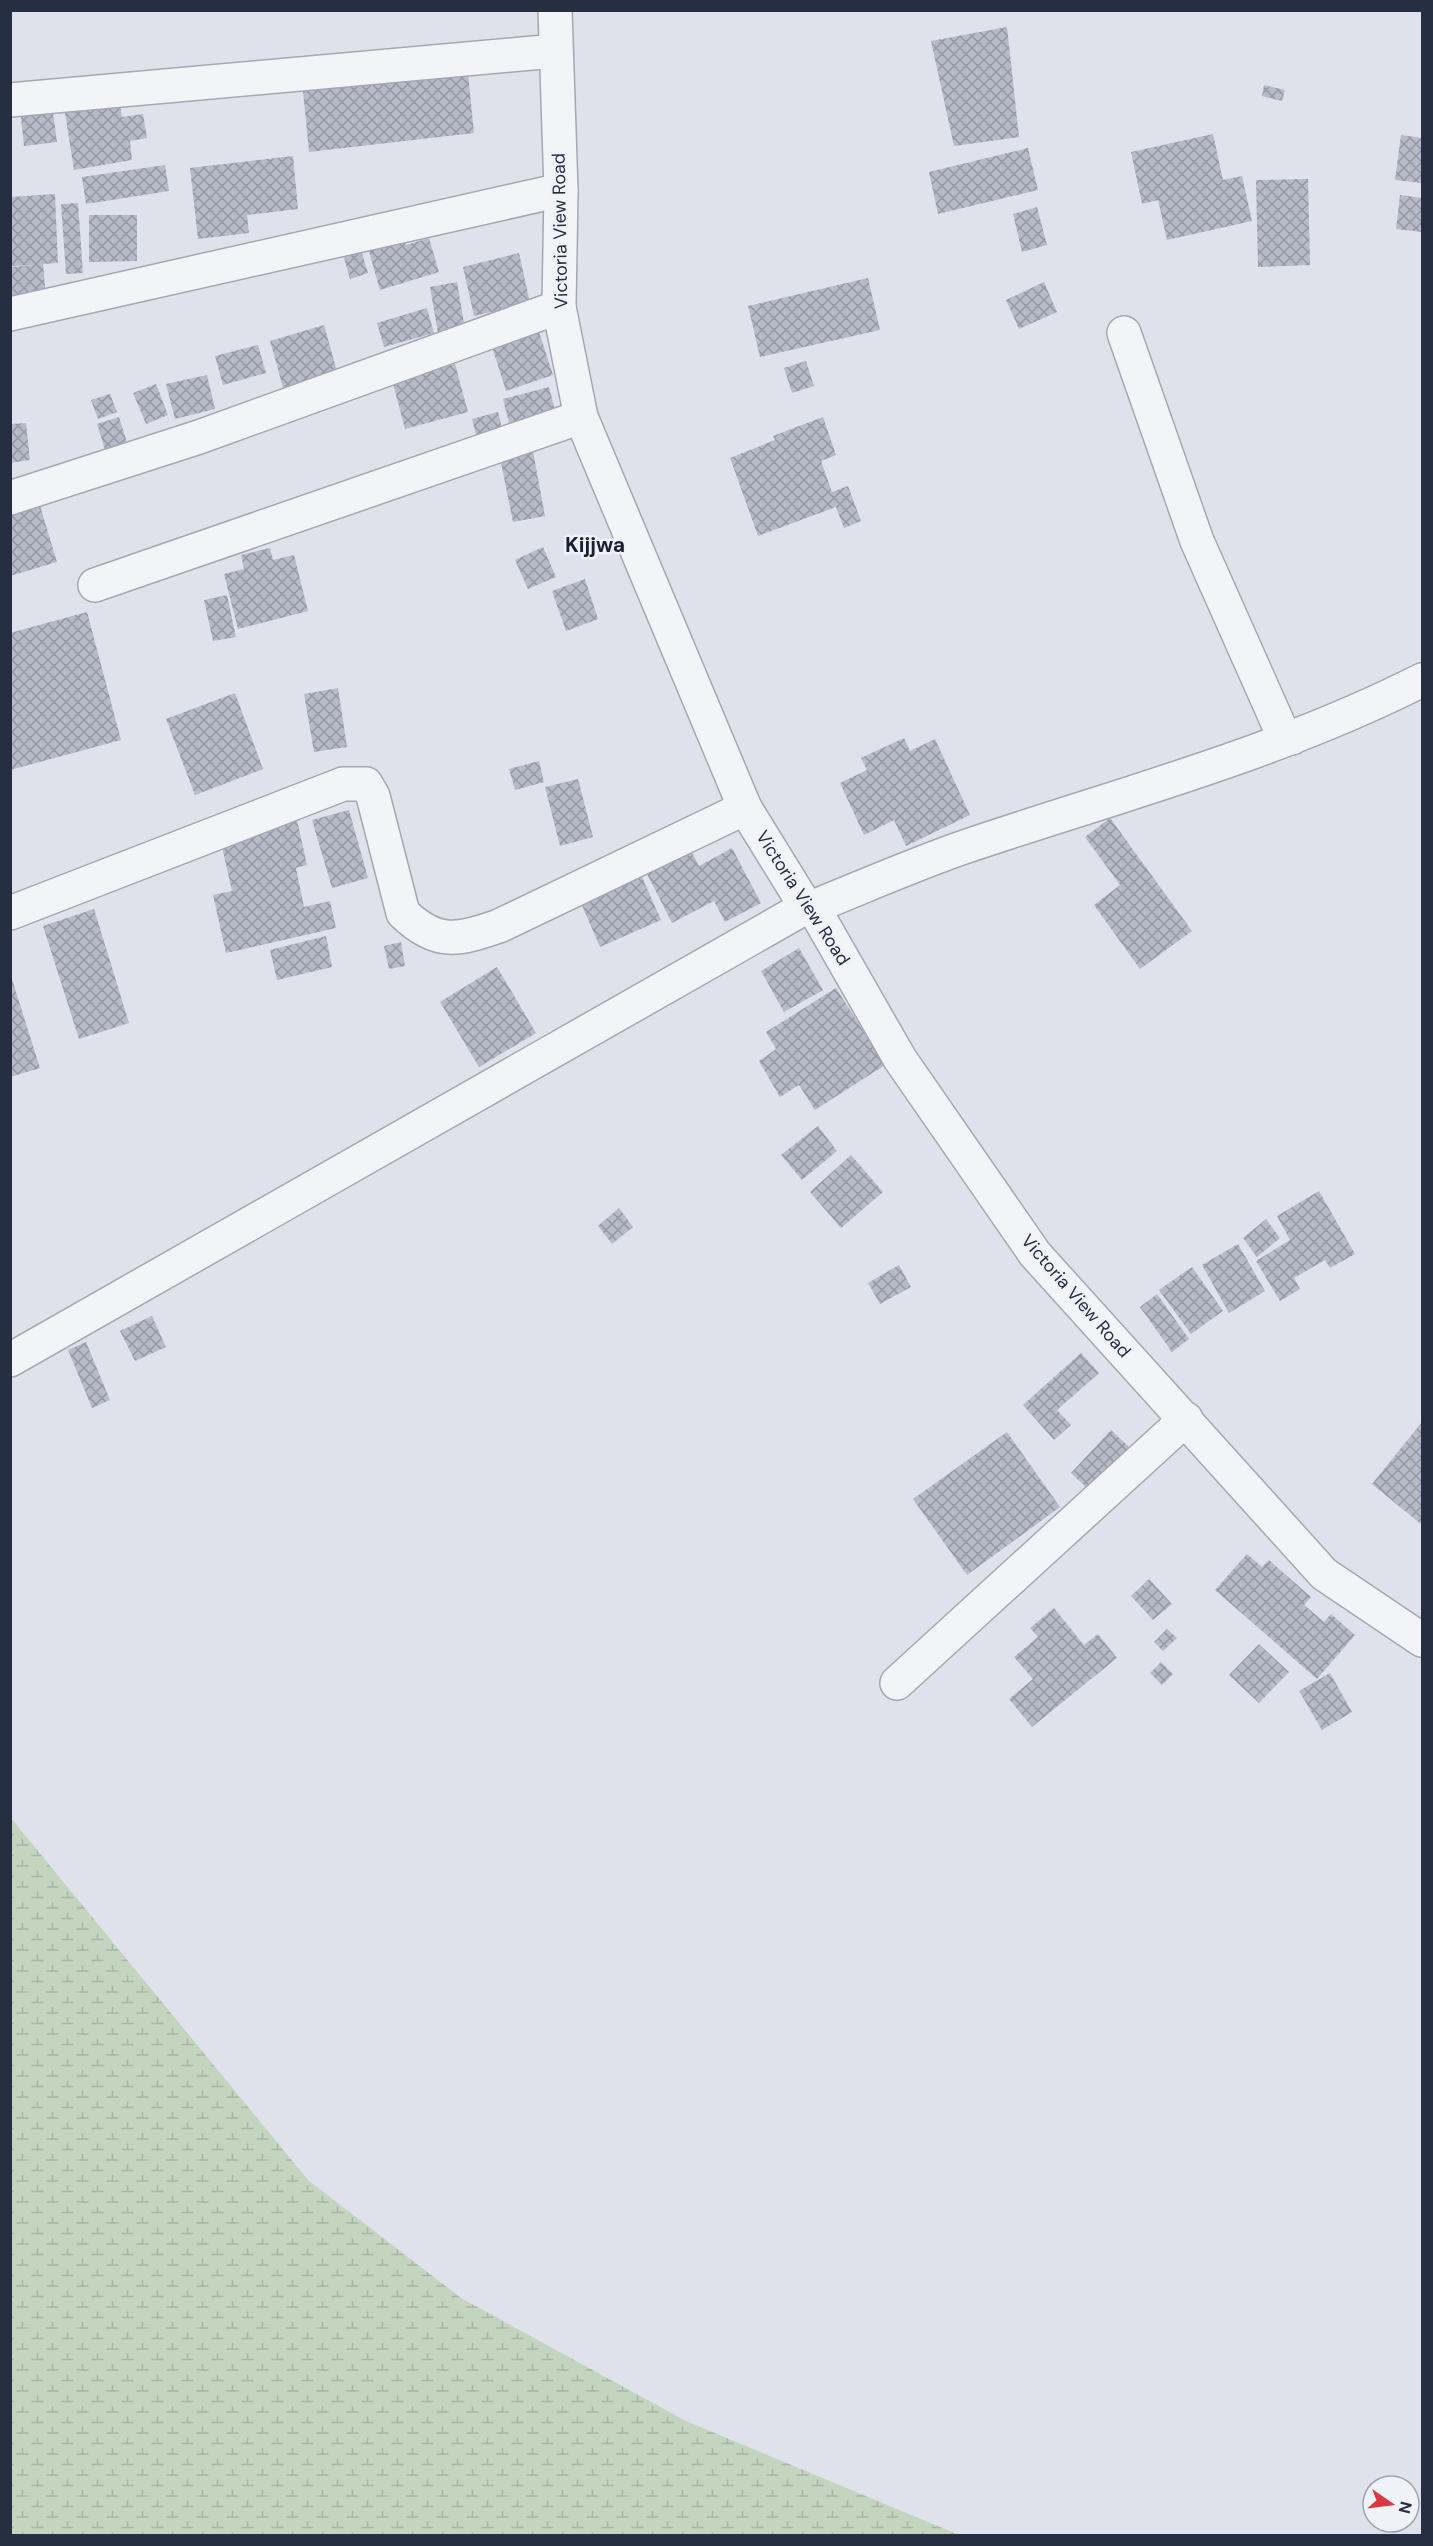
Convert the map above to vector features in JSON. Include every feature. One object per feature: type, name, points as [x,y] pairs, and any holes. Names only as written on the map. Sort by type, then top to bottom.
[{"type":"street","name":"Victoria View Road","points":[[555,10],[561,190],[559,307],[581,417],[746,808],[810,907],[900,1059],[1035,1254],[1324,1574],[1422,1640]]},
{"type":"street","points":[[10,100],[555,51]]},
{"type":"street","points":[[10,314],[561,190]]},
{"type":"street","points":[[10,498],[199,438],[559,307]]},
{"type":"street","points":[[1124,333],[1197,542],[1281,730],[1292,738]]},
{"type":"street","points":[[95,585],[581,417]]},
{"type":"street","points":[[10,1360],[810,907],[968,846],[1167,782],[1292,738],[1422,680]]},
{"type":"street","points":[[10,913],[343,784],[357,782],[366,784],[373,796],[403,913],[416,926],[431,934],[461,939],[499,926],[746,808]]},
{"type":"street","points":[[897,1683],[1186,1419]]},
{"type":"green space","points":[[10,1817],[308,2180],[461,2298],[686,2421],[959,2535],[11,2535]]},
{"type":"building","points":[[1007,27],[1019,137],[954,146],[931,41]]},
{"type":"building","points":[[468,73],[474,133],[309,152],[303,91]]},
{"type":"building","points":[[1264,85],[1285,90],[1282,101],[1262,96]]},
{"type":"building","points":[[119,98],[122,117],[143,114],[147,138],[130,141],[132,160],[74,170],[64,107]]},
{"type":"building","points":[[52,105],[57,142],[24,146],[20,108]]},
{"type":"building","points":[[1213,134],[1223,180],[1242,176],[1252,221],[1167,240],[1158,200],[1142,204],[1131,152]]},
{"type":"building","points":[[1401,135],[1422,138],[1422,183],[1395,180]]},
{"type":"building","points":[[1028,148],[1038,190],[938,214],[929,172]]},
{"type":"building","points":[[293,156],[298,209],[247,215],[249,233],[198,239],[190,168]]},
{"type":"building","points":[[165,165],[169,191],[86,204],[82,177]]},
{"type":"building","points":[[1308,179],[1310,265],[1258,267],[1256,180]]},
{"type":"building","points":[[55,194],[58,263],[43,264],[46,296],[10,300],[10,267],[36,265],[10,266],[10,197]]},
{"type":"building","points":[[1400,195],[1422,198],[1422,232],[1396,229]]},
{"type":"building","points":[[78,203],[83,273],[66,274],[61,204]]},
{"type":"building","points":[[1037,207],[1047,245],[1022,252],[1013,214]]},
{"type":"building","points":[[89,215],[137,215],[137,261],[89,262]]},
{"type":"building","points":[[399,224],[406,245],[429,238],[439,272],[380,290],[364,234]]},
{"type":"building","points":[[355,231],[368,273],[350,279],[338,237]]},
{"type":"building","points":[[519,253],[530,303],[474,316],[463,267]]},
{"type":"building","points":[[868,278],[880,330],[760,357],[748,306]]},
{"type":"building","points":[[457,282],[466,335],[439,339],[430,287]]},
{"type":"building","points":[[1044,282],[1057,312],[1019,329],[1006,300]]},
{"type":"building","points":[[427,308],[434,333],[384,347],[377,323]]},
{"type":"building","points":[[324,325],[338,375],[284,391],[270,341]]},
{"type":"building","points":[[539,332],[553,375],[506,391],[492,347]]},
{"type":"building","points":[[258,345],[266,373],[223,385],[215,356]]},
{"type":"building","points":[[806,361],[814,386],[792,393],[784,368]]},
{"type":"building","points":[[455,364],[468,412],[405,429],[392,380]]},
{"type":"building","points":[[207,375],[215,409],[175,419],[166,384]]},
{"type":"building","points":[[156,384],[168,415],[146,424],[133,393]]},
{"type":"building","points":[[549,387],[555,410],[509,423],[503,399]]},
{"type":"building","points":[[110,394],[117,412],[98,419],[91,400]]},
{"type":"building","points":[[498,412],[504,436],[478,443],[472,419]]},
{"type":"building","points":[[119,417],[129,449],[107,456],[97,424]]},
{"type":"building","points":[[823,417],[836,455],[821,461],[832,492],[848,486],[861,521],[844,528],[836,507],[758,536],[730,458],[775,440],[773,436]]},
{"type":"building","points":[[26,423],[30,460],[10,463],[10,424]]},
{"type":"building","points":[[532,446],[545,516],[513,522],[499,453]]},
{"type":"building","points":[[37,496],[57,562],[10,576],[10,505]]},
{"type":"building","points":[[543,547],[556,577],[528,589],[515,560]]},
{"type":"building","points":[[270,548],[273,560],[294,555],[308,611],[238,629],[224,574],[244,569],[241,555]]},
{"type":"building","points":[[585,579],[598,619],[566,631],[552,591]]},
{"type":"building","points":[[227,595],[236,637],[213,641],[204,600]]},
{"type":"building","points":[[87,612],[121,740],[10,770],[10,633]]},
{"type":"building","points":[[338,688],[347,747],[314,752],[304,694]]},
{"type":"building","points":[[235,693],[263,769],[195,795],[166,719]]},
{"type":"building","points":[[904,738],[910,751],[935,739],[970,815],[906,846],[894,820],[864,835],[840,783],[867,770],[861,758]]},
{"type":"building","points":[[539,761],[544,782],[515,790],[509,769]]},
{"type":"building","points":[[578,779],[593,837],[560,846],[545,787]]},
{"type":"building","points":[[349,810],[368,878],[332,888],[312,820]]},
{"type":"building","points":[[1110,818],[1192,931],[1140,969],[1094,905],[1120,885],[1085,837]]},
{"type":"building","points":[[297,820],[307,865],[296,868],[304,907],[330,901],[336,928],[226,953],[213,895],[232,891],[220,838]]},
{"type":"building","points":[[732,848],[761,903],[725,922],[714,901],[672,923],[644,868],[666,856],[670,863],[691,851],[699,866]]},
{"type":"building","points":[[638,868],[661,920],[600,947],[577,894]]},
{"type":"building","points":[[94,909],[129,1023],[79,1039],[43,926]]},
{"type":"building","points":[[326,936],[332,967],[277,980],[270,950]]},
{"type":"building","points":[[401,942],[405,966],[389,969],[384,946]]},
{"type":"building","points":[[799,948],[823,990],[784,1012],[761,971]]},
{"type":"building","points":[[497,967],[536,1033],[479,1067],[440,1002]]},
{"type":"building","points":[[10,973],[40,1068],[10,1077]]},
{"type":"building","points":[[836,988],[885,1065],[815,1110],[799,1085],[780,1097],[759,1061],[776,1049],[766,1032]]},
{"type":"building","points":[[818,1126],[837,1151],[802,1180],[781,1155]]},
{"type":"building","points":[[851,1155],[883,1192],[841,1228],[810,1192]]},
{"type":"building","points":[[1319,1191],[1355,1254],[1330,1268],[1325,1260],[1294,1278],[1300,1289],[1280,1301],[1256,1261],[1290,1240],[1277,1216]]},
{"type":"building","points":[[619,1208],[633,1227],[612,1244],[598,1226]]},
{"type":"building","points":[[1266,1219],[1280,1238],[1257,1257],[1243,1238]]},
{"type":"building","points":[[1238,1244],[1265,1291],[1229,1313],[1202,1265]]},
{"type":"building","points":[[899,1265],[911,1287],[880,1304],[868,1283]]},
{"type":"building","points":[[1192,1267],[1223,1311],[1191,1334],[1159,1290]]},
{"type":"building","points":[[1157,1294],[1189,1339],[1172,1352],[1140,1307]]},
{"type":"building","points":[[152,1316],[166,1347],[135,1361],[120,1331]]},
{"type":"building","points":[[86,1342],[110,1400],[92,1408],[68,1350]]},
{"type":"building","points":[[1081,1353],[1099,1373],[1057,1410],[1071,1425],[1054,1440],[1023,1405]]},
{"type":"building","points":[[1422,1422],[1422,1525],[1372,1484]]},
{"type":"building","points":[[1111,1430],[1130,1448],[1090,1491],[1071,1473]]},
{"type":"building","points":[[1007,1432],[1060,1507],[967,1575],[913,1499]]},
{"type":"building","points":[[1247,1554],[1262,1567],[1269,1560],[1311,1597],[1304,1605],[1324,1622],[1331,1614],[1355,1635],[1317,1679],[1215,1590]]},
{"type":"building","points":[[1149,1579],[1172,1604],[1153,1620],[1131,1596]]},
{"type":"building","points":[[1054,1608],[1084,1645],[1098,1634],[1117,1658],[1032,1727],[1009,1699],[1033,1679],[1014,1657],[1038,1637],[1030,1628]]},
{"type":"building","points":[[1167,1629],[1177,1638],[1163,1651],[1154,1642]]},
{"type":"building","points":[[1259,1644],[1289,1672],[1259,1703],[1229,1675]]},
{"type":"building","points":[[1161,1662],[1173,1674],[1162,1685],[1150,1673]]},
{"type":"building","points":[[1330,1673],[1352,1712],[1322,1730],[1299,1691]]},
{"type":"district","name":"Kijjwa","points":[[595,545]]}]
